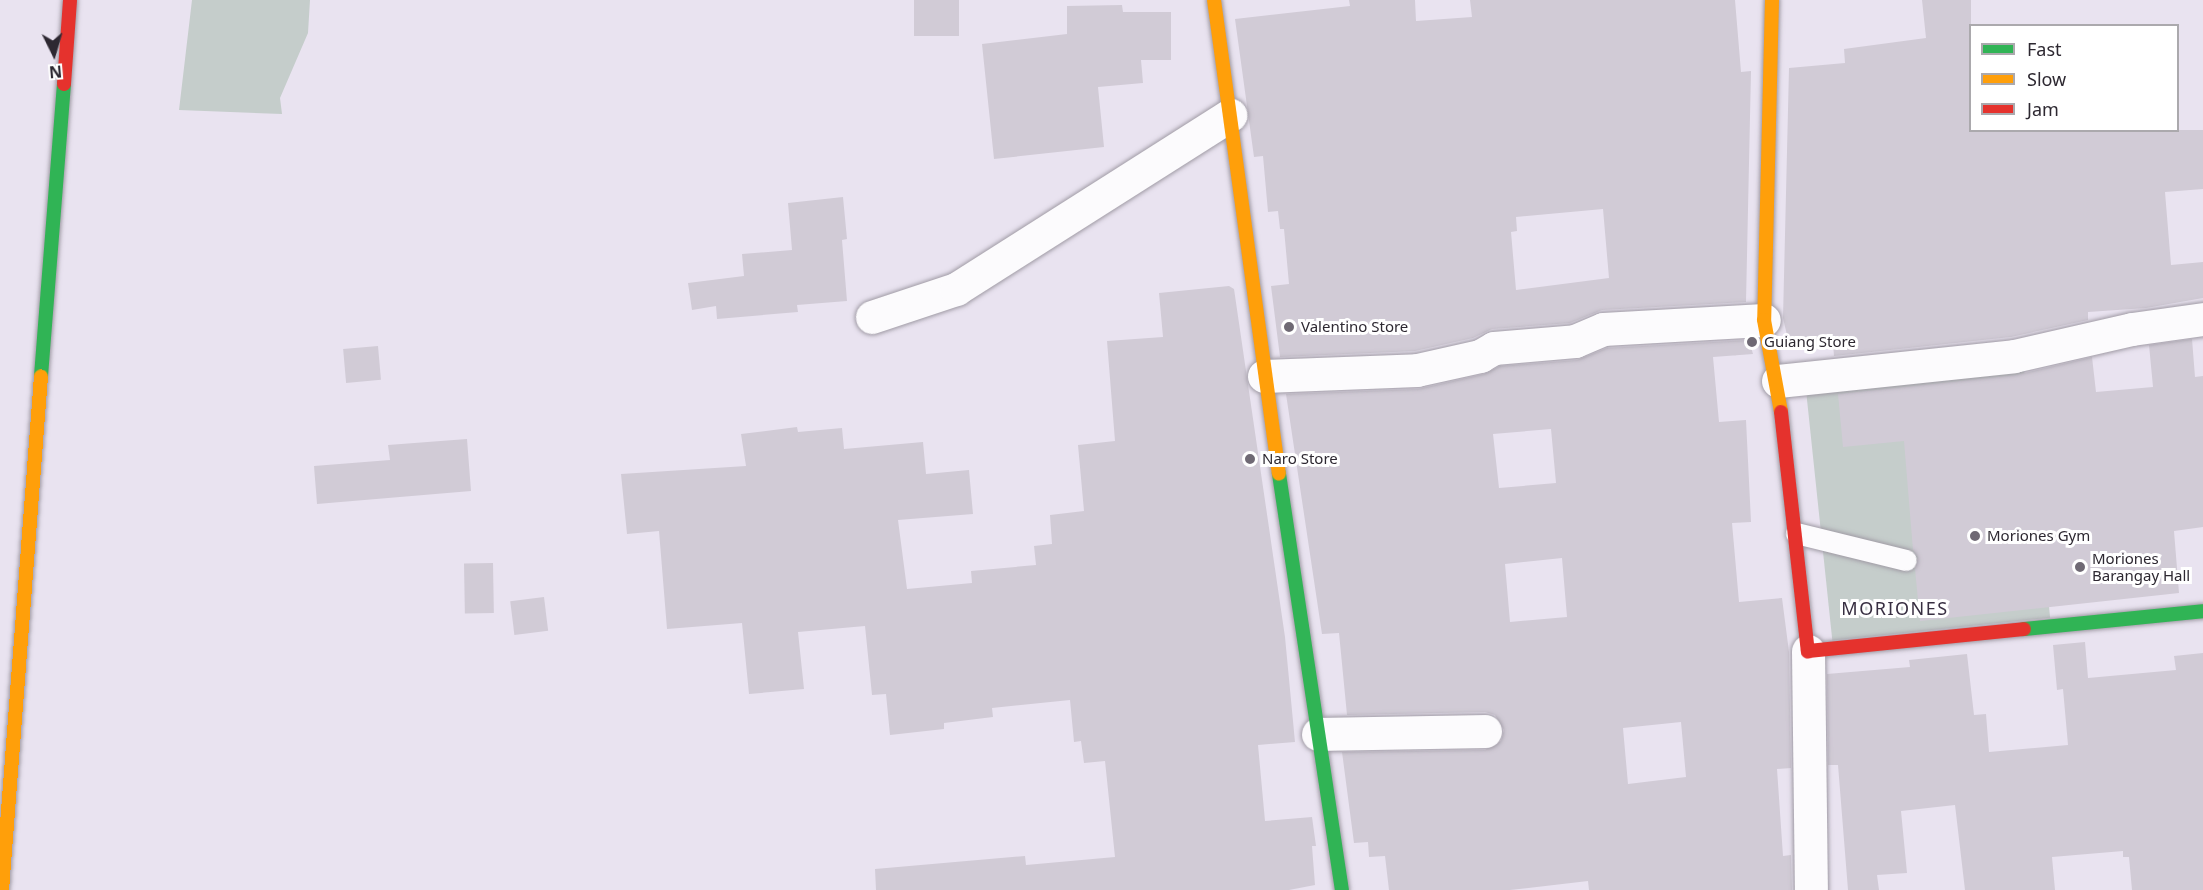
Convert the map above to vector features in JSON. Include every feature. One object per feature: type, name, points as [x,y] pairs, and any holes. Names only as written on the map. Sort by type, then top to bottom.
[{"type":"street","points":[[2,890],[70,0]]},
{"type":"street","points":[[1214,0],[1264,376],[1342,890]]},
{"type":"street","points":[[1772,0],[1764,320],[1778,381],[1808,651],[1811,890]]},
{"type":"street","points":[[872,317],[956,289],[1230,115]]},
{"type":"street","points":[[1778,381],[2014,356],[2132,329],[2203,319]]},
{"type":"street","points":[[1264,376],[1417,370],[1480,356],[1494,348],[1575,341],[1603,329],[1764,320]]},
{"type":"street","points":[[1808,651],[2203,611]]},
{"type":"street","points":[[1318,734],[1485,731]]},
{"type":"lane","points":[[1796,533],[1906,560]]},
{"type":"shaded area","points":[[192,0],[310,0],[308,33],[280,98],[282,114],[179,110]]},
{"type":"shaded area","points":[[2024,369],[2050,618],[1832,641],[1806,392]]},
{"type":"building","points":[[914,0],[959,0],[959,36],[914,36]]},
{"type":"building","points":[[1349,0],[1415,0],[1416,21],[1472,17],[1470,0],[1735,0],[1741,72],[1751,71],[1746,302],[1602,310],[1570,323],[1492,329],[1473,338],[1415,351],[1280,357],[1271,286],[1289,284],[1284,229],[1280,229],[1278,211],[1268,212],[1263,156],[1254,157],[1235,19],[1350,6]],"holes":[[[1603,209],[1609,278],[1516,290],[1511,232],[1517,231],[1516,217]]]},
{"type":"building","points":[[1922,0],[1971,0],[1969,132],[2203,130],[2203,189],[2165,192],[2171,265],[2203,262],[2203,298],[2146,308],[2088,312],[2088,320],[2011,337],[1834,356],[1833,344],[1790,348],[1783,318],[1789,68],[1845,63],[1844,49],[1926,38]]},
{"type":"building","points":[[1122,5],[1123,12],[1171,12],[1171,60],[1141,60],[1143,83],[1098,87],[1104,147],[994,159],[982,44],[1067,34],[1067,6]]},
{"type":"building","points":[[843,197],[847,239],[842,240],[847,301],[797,305],[798,312],[717,319],[716,306],[692,310],[688,283],[744,276],[742,254],[792,250],[788,203]]},
{"type":"building","points":[[1229,286],[1234,289],[1285,637],[1295,742],[1258,745],[1265,821],[1312,817],[1316,846],[1312,846],[1315,885],[1289,890],[876,890],[875,869],[1025,856],[1026,865],[1115,857],[1105,761],[1084,763],[1081,741],[1074,742],[1070,700],[992,708],[993,717],[944,723],[944,729],[890,735],[886,694],[872,695],[865,626],[798,632],[804,689],[749,694],[742,623],[667,629],[659,531],[627,534],[621,474],[746,466],[741,434],[797,427],[798,432],[842,428],[844,449],[923,442],[926,474],[969,470],[973,514],[898,520],[907,589],[972,583],[971,571],[1036,565],[1034,546],[1052,544],[1050,515],[1084,511],[1078,445],[1115,441],[1107,341],[1163,337],[1159,293]]},
{"type":"building","points":[[2192,339],[2195,377],[2203,376],[2203,527],[2174,531],[2179,593],[1920,621],[1915,569],[1918,557],[1913,550],[1904,441],[1843,447],[1838,394],[2016,375],[2092,357],[2096,392],[2153,387],[2149,345]]},
{"type":"building","points":[[1749,340],[1753,354],[1713,357],[1719,422],[1746,420],[1751,522],[1732,523],[1739,602],[1782,598],[1789,652],[1791,768],[1777,769],[1783,856],[1791,855],[1792,890],[1589,890],[1588,881],[1510,890],[1389,890],[1385,856],[1369,857],[1368,842],[1354,843],[1342,752],[1485,750],[1501,741],[1504,730],[1495,715],[1485,712],[1347,715],[1339,633],[1322,634],[1286,394],[1418,389],[1484,374],[1500,366],[1577,360],[1607,348]],"holes":[[[1551,429],[1556,483],[1499,488],[1493,434]],[[1562,558],[1567,617],[1510,622],[1505,564]],[[1681,722],[1686,777],[1628,784],[1623,728]]]},
{"type":"building","points":[[378,346],[381,380],[346,383],[343,349]]},
{"type":"building","points":[[467,439],[471,491],[317,504],[314,466],[390,460],[388,445]]},
{"type":"building","points":[[493,563],[494,613],[465,613],[464,564]]},
{"type":"building","points":[[544,597],[548,631],[514,635],[510,601]]},
{"type":"building","points":[[2085,642],[2088,678],[2176,670],[2174,656],[2203,653],[2203,890],[2132,890],[2129,857],[2123,857],[2123,851],[2052,857],[2055,890],[1965,890],[1955,805],[1901,811],[1907,873],[1877,875],[1879,890],[1848,890],[1838,765],[1828,765],[1827,674],[1910,667],[1909,660],[1967,654],[1974,715],[1986,714],[1989,752],[2068,745],[2063,689],[2057,690],[2053,645]]},
{"type":"traffic: fast","points":[[41,376],[64,84]]},
{"type":"traffic: fast","points":[[1279,474],[1342,890]]},
{"type":"traffic: fast","points":[[2024,629],[2203,611]]},
{"type":"traffic: slow","points":[[1214,0],[1279,474]]},
{"type":"traffic: slow","points":[[1772,0],[1764,320],[1781,412]]},
{"type":"traffic: slow","points":[[2,890],[41,376]]},
{"type":"traffic: jam","points":[[64,84],[70,0]]},
{"type":"traffic: jam","points":[[1781,412],[1808,651],[2024,629]]},
{"type":"place","name":"Valentino Store","points":[[1289,327]]},
{"type":"place","name":"Guiang Store","points":[[1752,342]]},
{"type":"place","name":"Naro Store","points":[[1250,459]]},
{"type":"place","name":"Moriones Gym","points":[[1975,536]]},
{"type":"place","name":"Moriones Barangay Hall","points":[[2080,567]]},
{"type":"district","name":"MORIONES","points":[[1895,608]]}]
